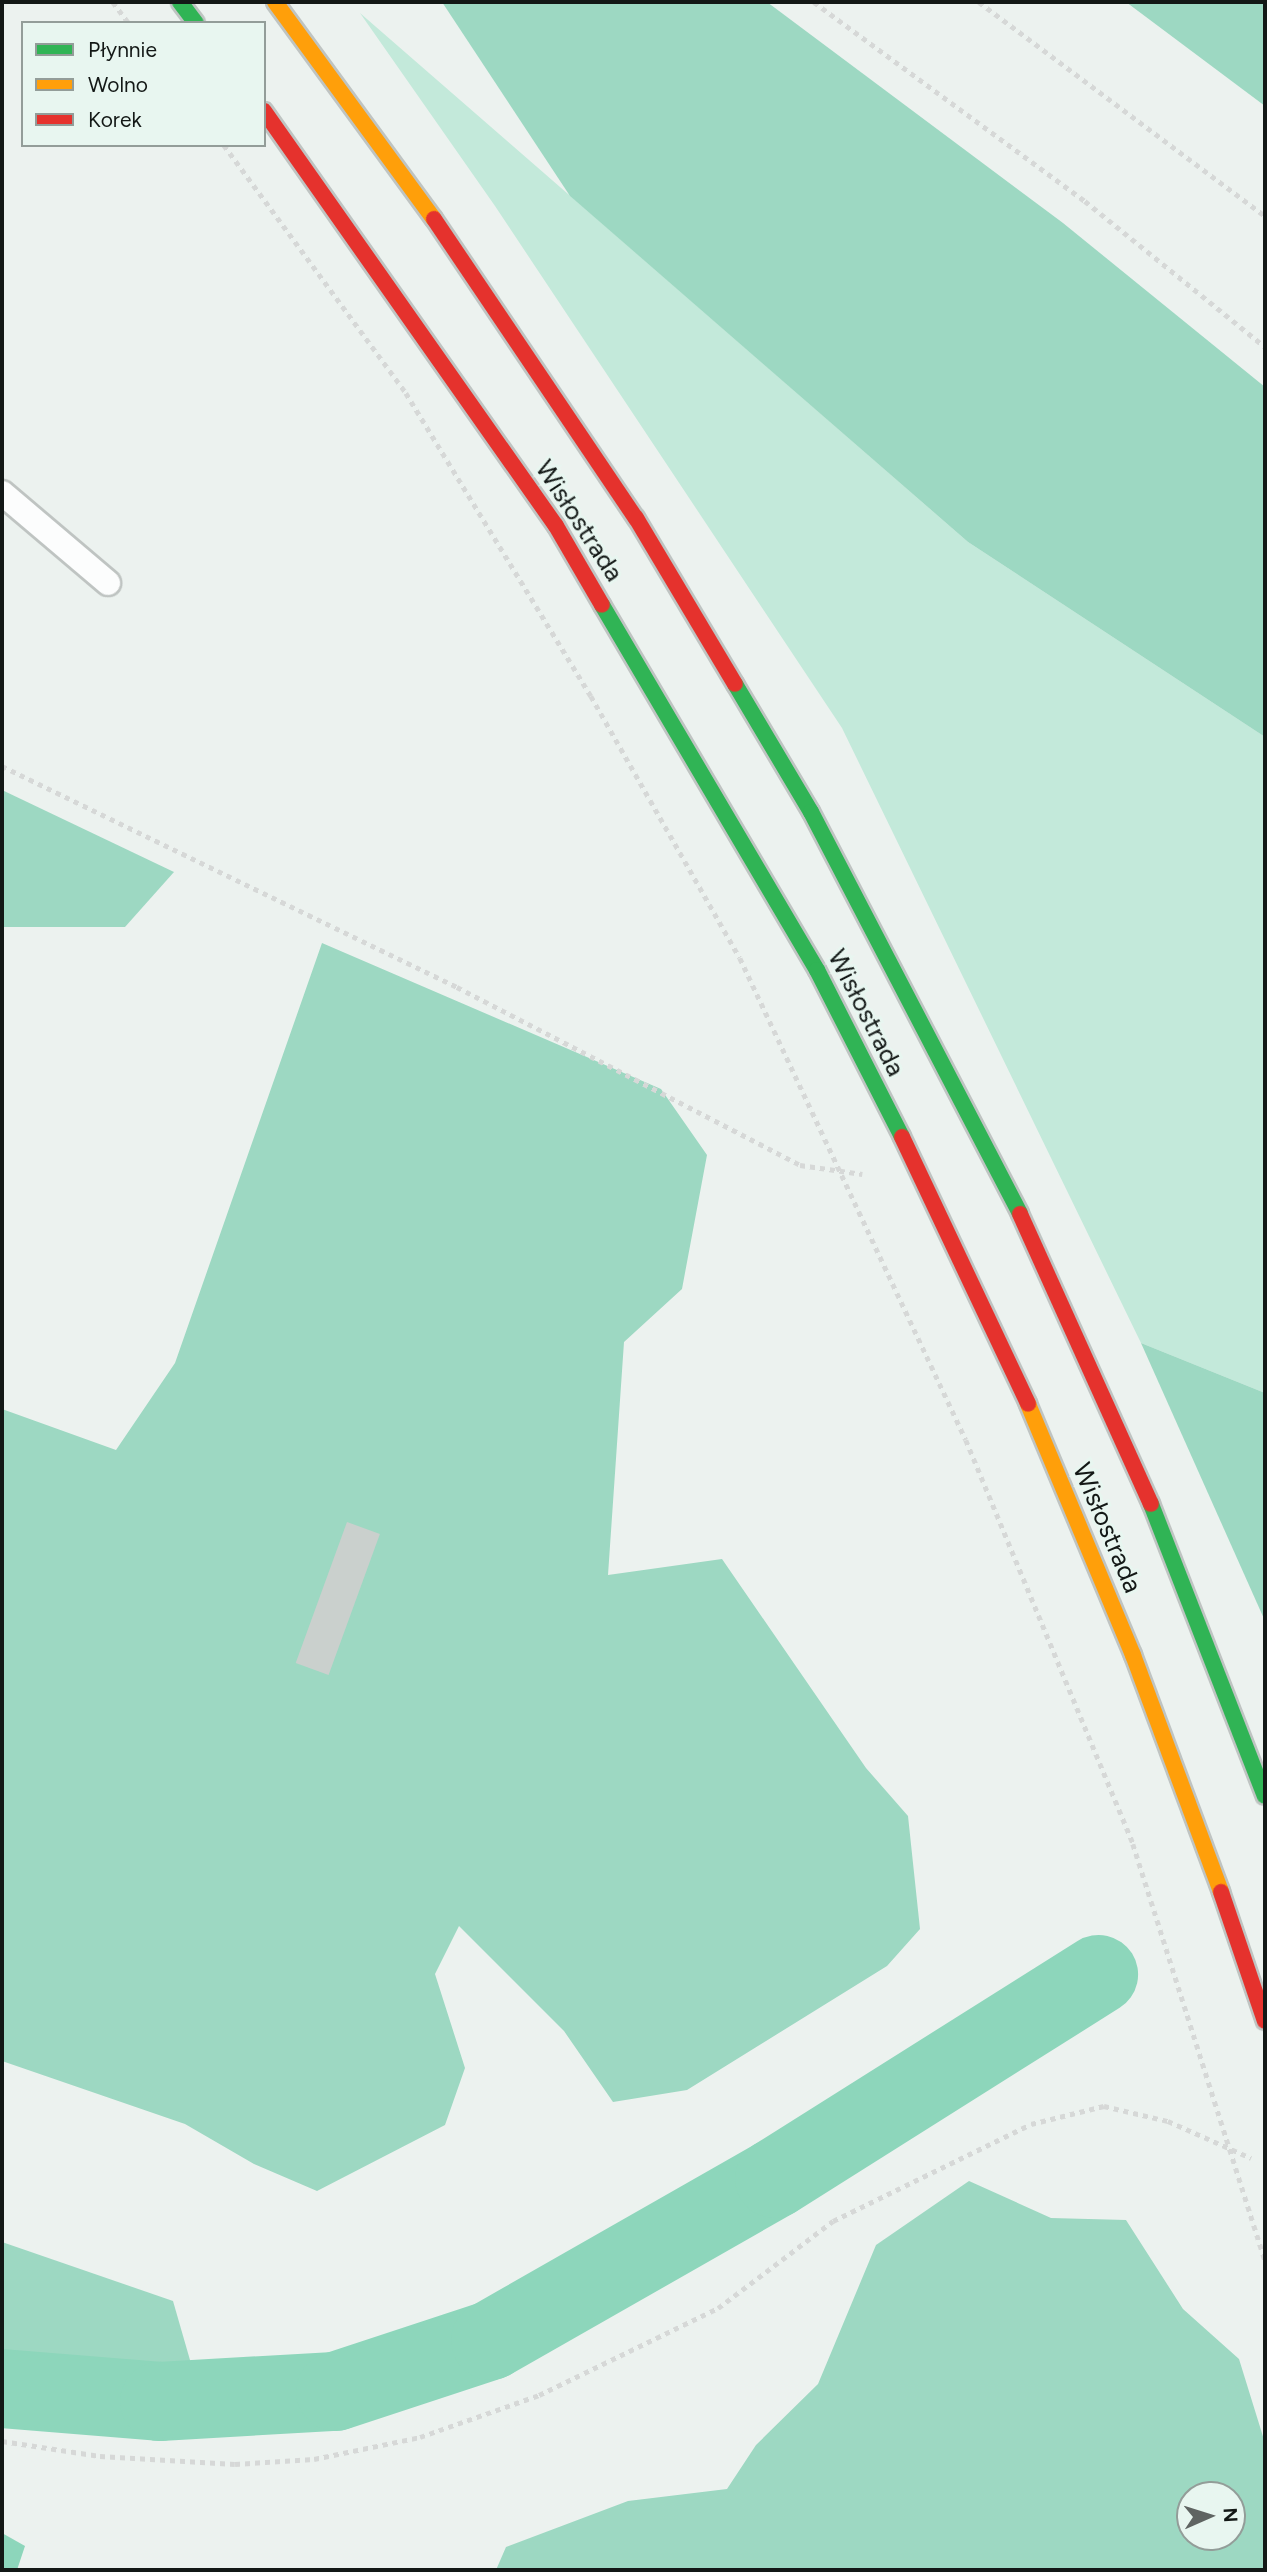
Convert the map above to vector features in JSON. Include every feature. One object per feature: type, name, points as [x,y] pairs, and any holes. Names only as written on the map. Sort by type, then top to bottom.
[{"type":"main road","points":[[180,2],[194,21]]},
{"type":"main road","name":"Wisłostrada","points":[[275,2],[444,232],[636,518],[823,834],[997,1163],[1151,1503],[1265,1796]]},
{"type":"main road","name":"Wisłostrada","points":[[266,114],[556,526],[817,970],[921,1175],[1036,1421],[1133,1655],[1201,1832],[1265,2021]]},
{"type":"lane","points":[[2,493],[108,583]]},
{"type":"path","points":[[113,2],[127,21]]},
{"type":"path","points":[[814,2],[1085,201],[1265,346]]},
{"type":"path","points":[[979,2],[1265,216]]},
{"type":"path","points":[[225,147],[406,393],[591,696],[740,958],[966,1440],[1133,1844],[1233,2151],[1265,2260]]},
{"type":"path","points":[[2,766],[457,987],[800,1165],[862,1174]]},
{"type":"path","points":[[2,2441],[100,2456],[235,2464],[314,2459],[420,2437],[538,2395],[718,2308],[833,2221],[1031,2124],[1104,2106],[1168,2121],[1251,2158]]},
{"type":"shaded area","points":[[442,2],[767,2],[1063,223],[1265,387],[1265,737],[968,542],[570,196]]},
{"type":"shaded area","points":[[1126,2],[1265,2],[1265,106]]},
{"type":"shaded area","points":[[360,13],[968,542],[1265,737],[1265,1393],[1141,1343],[842,728],[495,206]]},
{"type":"shaded area","points":[[2,790],[174,872],[125,927],[2,927]]},
{"type":"shaded area","points":[[322,943],[661,1089],[707,1155],[682,1289],[624,1342],[608,1575],[722,1559],[866,1768],[908,1816],[920,1929],[887,1966],[687,2090],[613,2102],[564,2031],[459,1926],[435,1974],[465,2068],[445,2125],[317,2191],[254,2164],[185,2124],[2,2061],[2,1409],[116,1450],[175,1363]]},
{"type":"shaded area","points":[[1141,1343],[1265,1393],[1265,1621]]},
{"type":"shaded area","points":[[969,2181],[1051,2218],[1126,2220],[1183,2309],[1239,2359],[1265,2443],[1265,2570],[496,2570],[506,2547],[628,2501],[727,2489],[756,2445],[818,2384],[876,2245]]},
{"type":"shaded area","points":[[2,2242],[173,2301],[194,2374],[2,2351]]},
{"type":"shaded area","points":[[2,2533],[25,2546],[17,2570],[2,2570]]},
{"type":"building","points":[[347,1522],[380,1534],[329,1675],[296,1663]]},
{"type":"waterway","points":[[2,2388],[159,2401],[335,2391],[490,2340],[774,2178],[1098,1974]]},
{"type":"traffic: fast","points":[[180,2],[194,21]]},
{"type":"traffic: fast","points":[[602,605],[817,970],[902,1137]]},
{"type":"traffic: fast","points":[[735,684],[811,812],[1020,1214]]},
{"type":"traffic: fast","points":[[1151,1504],[1265,1796]]},
{"type":"traffic: slow","points":[[275,2],[434,219]]},
{"type":"traffic: slow","points":[[1028,1404],[1133,1655],[1221,1892]]},
{"type":"traffic: jam","points":[[266,114],[556,526],[602,605]]},
{"type":"traffic: jam","points":[[434,219],[636,518],[735,684]]},
{"type":"traffic: jam","points":[[902,1137],[1028,1404]]},
{"type":"traffic: jam","points":[[1020,1214],[1151,1504]]},
{"type":"traffic: jam","points":[[1221,1892],[1265,2021]]}]
